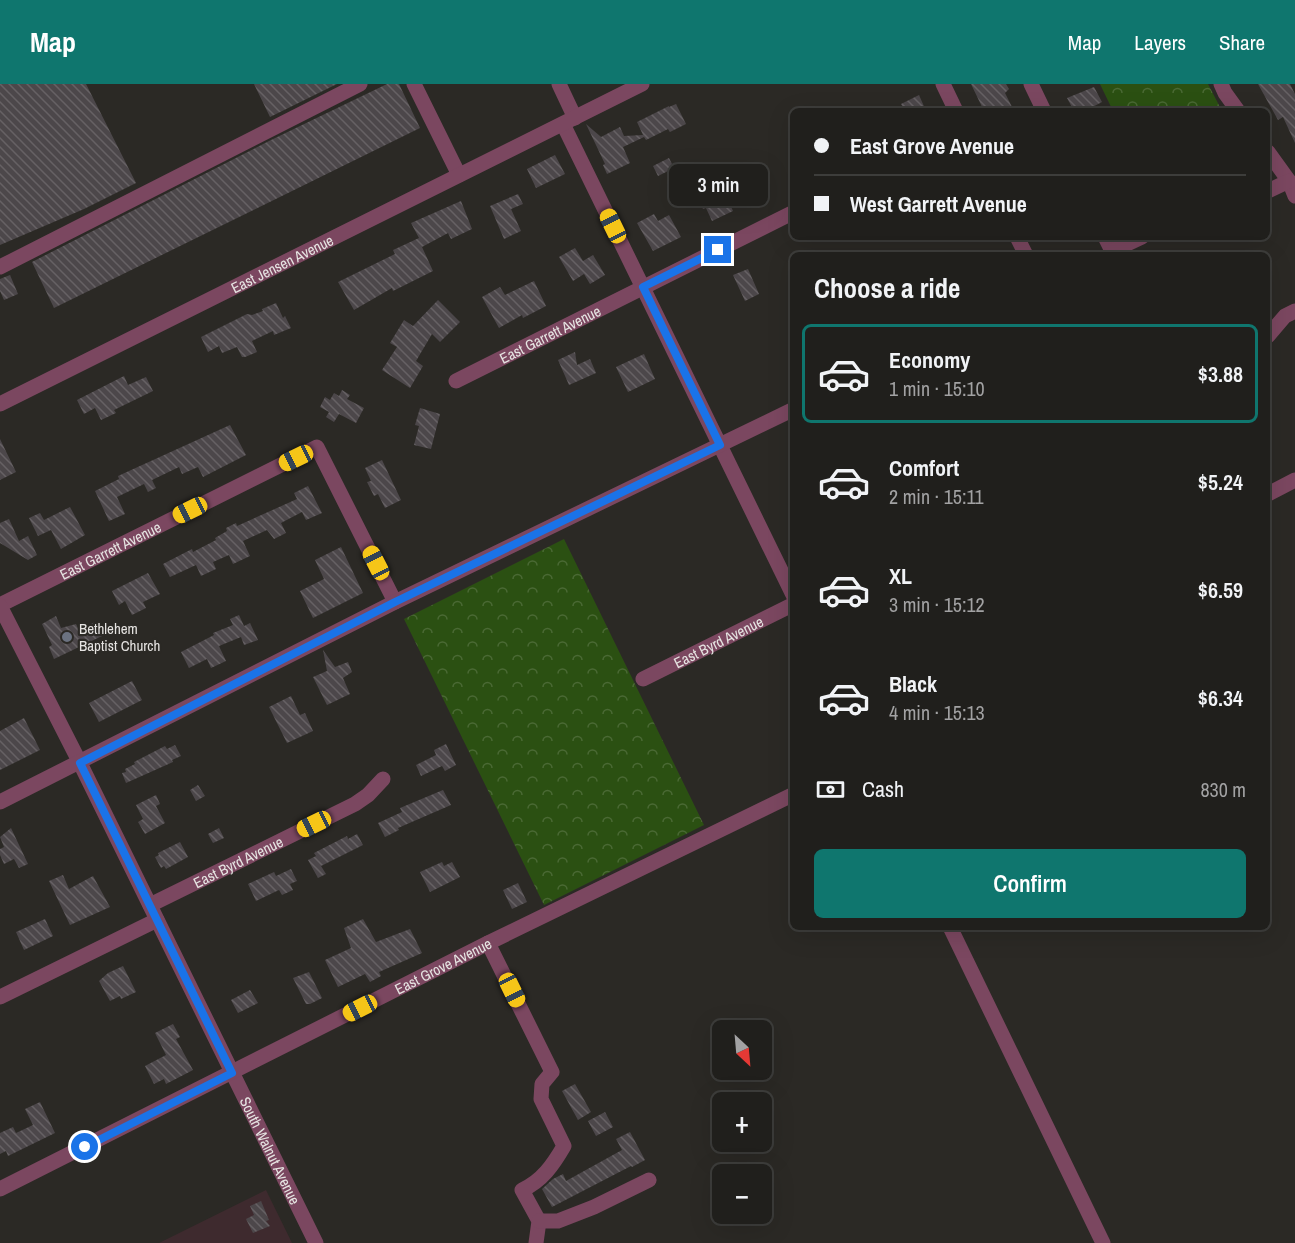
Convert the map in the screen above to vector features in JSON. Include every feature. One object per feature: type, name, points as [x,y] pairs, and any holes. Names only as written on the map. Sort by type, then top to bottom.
[{"type":"street","points":[[0,267],[360,84]]},
{"type":"street","points":[[414,84],[459,176]]},
{"type":"street","points":[[560,84],[569,121],[643,287],[790,589]]},
{"type":"street","name":"East Jensen Avenue","points":[[0,404],[642,84]]},
{"type":"street","points":[[943,84],[955,108]]},
{"type":"street","points":[[1221,84],[1236,108]]},
{"type":"street","points":[[1037,86],[1043,108]]},
{"type":"street","points":[[1270,155],[1289,181],[1295,196]]},
{"type":"street","points":[[1270,190],[1289,181]]},
{"type":"street","name":"East Garrett Avenue","points":[[456,381],[790,214]]},
{"type":"street","points":[[1115,252],[1137,240]]},
{"type":"street","points":[[1270,334],[1285,316],[1295,311]]},
{"type":"street","points":[[0,802],[395,602],[790,411]]},
{"type":"street","name":"East Garrett Avenue","points":[[0,606],[317,447],[395,602]]},
{"type":"street","points":[[1270,493],[1295,480]]},
{"type":"street","name":"South Walnut Avenue","points":[[0,606],[158,920],[316,1243]]},
{"type":"street","name":"East Byrd Avenue","points":[[643,679],[790,606]]},
{"type":"street","name":"East Byrd Avenue","points":[[150,905],[355,804],[368,795],[383,779]]},
{"type":"street","name":"East Grove Avenue","points":[[0,1189],[488,943],[790,796]]},
{"type":"street","points":[[0,997],[158,920]]},
{"type":"street","points":[[951,930],[1103,1243]]},
{"type":"street","points":[[488,943],[552,1072],[542,1084],[541,1099],[564,1146],[552,1168],[532,1186],[522,1190],[539,1221],[536,1243]]},
{"type":"street","points":[[539,1221],[558,1221],[594,1207],[649,1180]]},
{"type":"shaded area","points":[[266,1190],[292,1243],[159,1243]]},
{"type":"green space","points":[[1100,84],[1208,84],[1220,108],[1112,108]]},
{"type":"green space","points":[[564,539],[704,825],[544,905],[404,619]]},
{"type":"building","points":[[0,84],[86,84],[136,183],[84,209],[0,245]]},
{"type":"building","points":[[254,84],[337,84],[270,117]]},
{"type":"building","points":[[387,84],[399,84],[420,128],[54,308],[32,262],[269,141]]},
{"type":"building","points":[[971,84],[1006,84],[1009,89],[1005,93],[1012,108],[983,108]]},
{"type":"building","points":[[1258,84],[1290,84],[1295,94],[1295,143],[1283,117],[1278,120]]},
{"type":"building","points":[[1094,87],[1102,102],[1091,108],[1072,108],[1067,98]]},
{"type":"building","points":[[919,95],[925,108],[903,108],[901,104]]},
{"type":"building","points":[[676,104],[686,124],[670,132],[668,129],[646,140],[644,137],[623,147],[630,163],[607,174],[603,165],[605,164],[586,124],[601,137],[620,127],[624,136],[643,135],[637,122]]},
{"type":"building","points":[[555,155],[565,174],[536,188],[527,169]]},
{"type":"building","points":[[669,158],[674,168],[658,176],[653,166]]},
{"type":"building","points":[[713,187],[714,190],[722,187],[733,211],[712,221],[697,195]]},
{"type":"building","points":[[518,194],[523,204],[511,209],[521,231],[504,239],[490,206]]},
{"type":"building","points":[[461,201],[472,229],[451,239],[448,233],[422,247],[433,271],[393,291],[392,288],[354,310],[338,282],[395,254],[393,250],[419,238],[411,223]]},
{"type":"building","points":[[654,214],[658,221],[669,215],[681,237],[653,251],[637,223]]},
{"type":"building","points":[[575,248],[583,261],[593,255],[605,275],[590,284],[584,274],[573,281],[559,257]]},
{"type":"building","points":[[748,269],[759,294],[745,301],[733,275]]},
{"type":"building","points":[[10,275],[18,294],[4,300],[0,291],[0,279]]},
{"type":"building","points":[[534,281],[546,306],[523,318],[522,315],[499,328],[482,297],[500,287],[505,295]]},
{"type":"building","points":[[438,300],[460,322],[440,342],[432,334],[416,361],[423,366],[410,388],[382,370],[397,347],[390,343],[404,320],[413,326]]},
{"type":"building","points":[[276,303],[291,328],[274,335],[273,331],[252,341],[257,352],[245,357],[242,357],[237,347],[222,353],[219,346],[208,352],[201,337],[247,314],[252,315],[263,311],[262,309]]},
{"type":"building","points":[[575,352],[577,365],[590,359],[596,373],[569,385],[558,360]]},
{"type":"building","points":[[644,354],[655,379],[628,392],[616,367]]},
{"type":"building","points":[[124,376],[128,385],[146,377],[153,391],[114,410],[116,413],[101,420],[95,408],[84,414],[77,400]]},
{"type":"building","points":[[342,390],[350,395],[347,399],[364,408],[356,423],[339,414],[334,422],[326,417],[329,412],[320,407],[325,397],[330,400],[334,393],[339,396]]},
{"type":"building","points":[[420,408],[440,414],[431,449],[414,445],[419,426],[415,425]]},
{"type":"building","points":[[230,425],[246,455],[203,477],[198,467],[182,474],[179,467],[152,480],[156,488],[148,492],[144,484],[117,497],[125,514],[109,521],[95,491],[119,479],[118,476]]},
{"type":"building","points":[[0,439],[16,472],[0,480]]},
{"type":"building","points":[[382,460],[401,500],[385,508],[378,494],[374,496],[367,482],[371,481],[365,468]]},
{"type":"building","points":[[308,486],[322,513],[306,520],[302,512],[281,523],[286,533],[274,539],[267,530],[243,541],[250,556],[233,564],[229,555],[213,562],[216,569],[201,576],[196,565],[170,577],[163,564],[216,540],[215,538],[227,531],[226,528],[236,523],[237,526],[297,499],[294,493]]},
{"type":"building","points":[[70,507],[85,535],[61,549],[51,530],[38,536],[29,518],[40,513],[44,520]]},
{"type":"building","points":[[9,519],[19,541],[28,536],[37,555],[28,560],[0,543],[0,523]]},
{"type":"building","points":[[341,547],[363,593],[313,618],[300,591],[324,579],[315,560]]},
{"type":"building","points":[[148,573],[160,594],[143,602],[146,608],[132,615],[125,601],[119,605],[112,591]]},
{"type":"building","points":[[239,615],[244,626],[250,623],[258,640],[244,645],[241,637],[219,646],[226,661],[211,668],[207,659],[189,668],[181,652],[214,635],[213,633],[233,625],[230,619]]},
{"type":"building","points":[[56,616],[61,628],[76,624],[79,630],[95,622],[102,636],[54,659],[49,647],[52,645],[42,624]]},
{"type":"building","points":[[323,650],[335,667],[348,662],[352,672],[343,678],[350,694],[327,705],[313,677],[327,671]]},
{"type":"building","points":[[132,681],[142,700],[99,722],[89,703]]},
{"type":"building","points":[[291,696],[300,715],[305,713],[313,731],[287,743],[269,707]]},
{"type":"building","points":[[24,718],[40,750],[0,770],[0,731]]},
{"type":"building","points":[[446,744],[456,765],[445,771],[442,766],[421,776],[416,765],[436,755],[434,750]]},
{"type":"building","points":[[175,745],[181,756],[172,760],[173,762],[126,783],[122,773],[135,764],[134,762],[165,746],[167,749]]},
{"type":"building","points":[[198,785],[205,796],[196,801],[190,790]]},
{"type":"building","points":[[443,790],[451,805],[398,828],[399,830],[385,837],[378,823],[402,812],[400,808]]},
{"type":"building","points":[[156,795],[160,804],[156,806],[165,823],[145,834],[138,822],[143,819],[136,805]]},
{"type":"building","points":[[11,828],[28,864],[19,868],[14,859],[4,864],[0,855],[0,849],[4,847],[0,837]]},
{"type":"building","points":[[219,828],[224,838],[213,843],[208,834]]},
{"type":"building","points":[[357,834],[363,845],[321,866],[326,874],[318,878],[308,860],[316,856],[314,853],[347,836],[348,839]]},
{"type":"building","points":[[180,842],[188,857],[166,869],[164,866],[161,868],[155,857],[159,855],[158,853]]},
{"type":"building","points":[[442,862],[444,866],[452,862],[460,877],[430,892],[420,872]]},
{"type":"building","points":[[291,869],[297,881],[290,884],[293,890],[282,895],[279,890],[256,901],[248,884],[274,872],[276,876]]},
{"type":"building","points":[[63,875],[69,889],[93,876],[110,907],[70,925],[49,881]]},
{"type":"building","points":[[518,883],[527,902],[512,909],[503,890]]},
{"type":"building","points":[[45,919],[53,936],[24,950],[16,932]]},
{"type":"building","points":[[363,919],[376,942],[410,929],[422,953],[379,972],[381,976],[370,982],[365,974],[338,987],[325,960],[351,948],[344,928]]},
{"type":"building","points":[[123,966],[136,992],[110,1001],[99,981],[108,973]]},
{"type":"building","points":[[309,972],[322,998],[306,1004],[293,978]]},
{"type":"building","points":[[250,990],[258,1003],[238,1013],[231,1000]]},
{"type":"building","points":[[173,1024],[180,1037],[176,1039],[193,1070],[166,1084],[164,1079],[154,1084],[145,1066],[166,1055],[155,1033]]},
{"type":"building","points":[[575,1084],[591,1112],[578,1120],[562,1091]]},
{"type":"building","points":[[40,1102],[55,1133],[8,1156],[6,1151],[0,1154],[0,1133],[13,1127],[16,1133],[33,1125],[25,1109]]},
{"type":"building","points":[[605,1112],[613,1127],[596,1136],[588,1121]]},
{"type":"building","points":[[630,1132],[645,1160],[552,1207],[542,1189],[563,1174],[566,1181],[622,1150],[616,1139]]},
{"type":"building","points":[[261,1201],[269,1220],[266,1221],[270,1226],[253,1233],[246,1219],[254,1215],[250,1206]]},
{"type":"place","name":"Bethlehem Baptist Church","points":[[67,637]]},
{"type":"route","points":[[85,1147],[232,1073],[80,763],[395,602],[720,445],[643,287],[718,250]]}]
